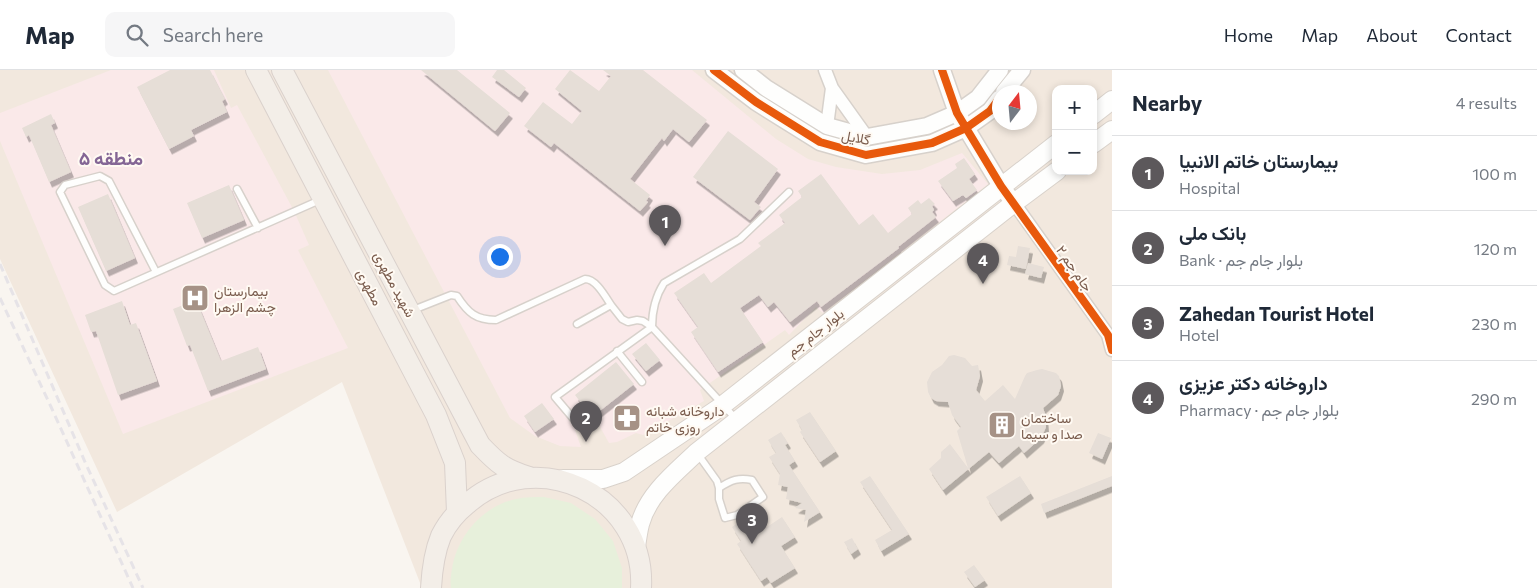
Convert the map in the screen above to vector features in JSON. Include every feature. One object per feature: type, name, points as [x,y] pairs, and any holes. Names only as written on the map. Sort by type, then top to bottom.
[{"type":"main road","name":"مطهری","points":[[256,70],[436,415],[455,463],[457,512]]},
{"type":"main road","name":"شهید مطهری","points":[[282,70],[480,445],[499,465],[512,472],[529,477]]},
{"type":"main road","points":[[1097,112],[1112,100]]},
{"type":"main road","points":[[1097,141],[1112,130]]},
{"type":"main road","name":"بلوار جام جم","points":[[556,479],[603,479],[624,472],[723,405],[1052,147]]},
{"type":"main road","name":"بلوار جام جم","points":[[636,548],[641,520],[653,498],[664,483],[697,452],[1052,174]]},
{"type":"main road","points":[[431,588],[433,561],[442,535],[457,512],[477,494],[502,482],[529,477],[556,479],[582,487],[605,502],[623,523],[636,548],[643,583]]},
{"type":"street","name":"گلایل","points":[[714,70],[756,102],[820,142],[866,155],[932,143],[966,128],[992,109]]},
{"type":"street","name":"گلایل","points":[[742,70],[766,88],[827,126],[867,137],[927,126],[957,113],[978,98],[1000,70]]},
{"type":"street","points":[[826,70],[832,88],[867,137]]},
{"type":"street","points":[[942,70],[957,113],[1001,186],[1014,203]]},
{"type":"street","points":[[1010,85],[1022,70]]},
{"type":"street","points":[[827,126],[832,88]]},
{"type":"street","name":"جام جم ۲","points":[[1014,203],[1110,334],[1112,350]]},
{"type":"lane","points":[[156,272],[109,181],[100,176],[65,184],[60,192],[105,285],[114,291],[324,198]]},
{"type":"lane","points":[[237,189],[258,228]]},
{"type":"lane","points":[[652,327],[652,313],[656,295],[664,283],[740,239],[789,192]]},
{"type":"lane","points":[[409,312],[451,295],[457,296],[461,303],[476,317],[484,320],[496,320],[585,279],[590,279],[622,319],[628,322],[643,321],[652,327],[737,421]]},
{"type":"lane","points":[[578,324],[611,305]]},
{"type":"lane","points":[[577,422],[555,397],[652,327]]},
{"type":"lane","points":[[617,351],[642,382]]},
{"type":"lane","points":[[697,452],[717,481],[720,488],[719,499],[726,518],[737,515],[763,497],[752,480],[742,478],[730,480],[720,488]]},
{"type":"shaded area","points":[[0,70],[1112,70],[1112,588],[422,588],[342,382],[117,512],[0,259]]},
{"type":"shaded area","name":"بیمارستان چشم الزهرا","points":[[111,70],[214,70],[231,108],[237,105],[294,211],[309,245],[298,250],[348,348],[123,434],[0,141],[0,113]]},
{"type":"shaded area","points":[[328,70],[692,70],[776,139],[808,159],[836,167],[882,174],[920,170],[962,153],[988,184],[823,313],[816,307],[789,335],[785,330],[700,390],[704,401],[643,435],[636,433],[617,442],[609,443],[599,425],[575,430],[581,447],[560,446],[535,436],[510,418]]},
{"type":"green space","points":[[544,497],[571,503],[595,519],[613,541],[622,568],[622,588],[451,588],[451,576],[459,545],[474,524],[493,508],[504,503],[516,499]]},
{"type":"building","points":[[170,70],[210,70],[225,99],[222,101],[227,112],[191,130],[194,136],[169,149],[137,87]]},
{"type":"building","points":[[421,70],[457,70],[510,113],[495,131]]},
{"type":"building","points":[[497,70],[504,70],[526,88],[519,97],[492,77]]},
{"type":"building","points":[[570,70],[599,91],[611,76],[603,70],[643,70],[707,120],[689,142],[673,129],[664,141],[662,138],[630,179],[650,195],[646,201],[648,202],[640,211],[554,143],[551,147],[524,126],[543,102],[572,124],[582,111],[555,89]]},
{"type":"building","points":[[51,114],[55,123],[51,125],[71,172],[49,182],[29,135],[26,137],[22,128]]},
{"type":"building","points":[[728,131],[778,169],[754,202],[761,207],[750,220],[693,177]]},
{"type":"building","points":[[964,158],[975,174],[969,179],[977,190],[966,198],[963,195],[953,201],[938,181],[957,168],[955,164]]},
{"type":"building","points":[[821,174],[859,225],[873,214],[888,233],[912,214],[908,208],[918,200],[921,204],[929,198],[935,204],[932,206],[934,210],[932,212],[936,217],[899,248],[821,307],[817,301],[790,322],[774,302],[768,307],[759,295],[740,308],[763,342],[718,372],[691,332],[698,327],[674,293],[704,273],[711,283],[761,246],[758,243],[785,223],[779,215],[802,197],[798,191]]},
{"type":"building","points":[[229,185],[244,220],[202,238],[187,203]]},
{"type":"building","points":[[108,194],[135,258],[106,271],[78,207]]},
{"type":"building","points":[[1018,246],[1030,248],[1026,269],[1007,265],[1009,256],[1016,257]]},
{"type":"building","points":[[1028,263],[1044,267],[1041,278],[1025,274]]},
{"type":"building","points":[[196,300],[221,361],[258,347],[266,369],[208,391],[190,345],[187,346],[173,309]]},
{"type":"building","points":[[122,301],[130,325],[136,323],[157,381],[118,395],[96,331],[91,332],[85,315]]},
{"type":"building","points":[[646,343],[660,360],[646,371],[632,354]]},
{"type":"building","name":"ساختمان صدا و سیما","points":[[954,355],[965,358],[972,366],[978,365],[980,376],[976,390],[985,401],[1003,385],[1015,399],[1027,373],[1042,369],[1056,373],[1059,376],[1061,386],[1058,395],[1043,408],[1046,427],[1041,438],[1024,453],[1019,446],[999,463],[989,452],[943,490],[929,469],[941,458],[941,452],[950,444],[968,468],[957,431],[961,427],[952,415],[948,402],[936,401],[931,398],[927,382],[932,372],[942,365],[949,356]]},
{"type":"building","points":[[616,362],[634,384],[592,417],[575,395]]},
{"type":"building","points":[[542,403],[554,419],[535,432],[524,416]]},
{"type":"building","points":[[810,412],[836,451],[820,462],[800,432],[802,430],[796,420]]},
{"type":"building","points":[[781,432],[788,443],[785,445],[795,461],[789,465],[820,512],[804,522],[806,510],[795,508],[802,503],[786,499],[788,487],[778,485],[780,474],[769,457],[776,453],[768,440]]},
{"type":"building","points":[[1098,433],[1111,438],[1102,459],[1089,453]]},
{"type":"building","points":[[870,476],[909,534],[881,551],[875,540],[892,530],[860,482]]},
{"type":"building","points":[[1020,476],[1031,493],[998,516],[986,497]]},
{"type":"building","points":[[1112,476],[1112,486],[1044,513],[1041,504]]},
{"type":"building","points":[[756,511],[767,527],[782,517],[795,537],[781,546],[795,568],[771,583],[767,577],[761,581],[737,544],[741,541],[732,527]]},
{"type":"building","points":[[852,538],[858,549],[851,554],[844,542]]},
{"type":"building","points":[[974,565],[985,580],[975,587],[964,572]]},
{"type":"railway","points":[[0,264],[85,462],[143,588]]},
{"type":"railway","points":[[0,298],[133,588]]},
{"type":"cycle path","points":[[714,70],[756,102],[820,142],[866,155],[932,143],[966,128],[992,108]]},
{"type":"cycle path","points":[[942,70],[957,113],[1001,186],[1108,335],[1112,350]]},
{"type":"place","name":"بیمارستان خاتم الانبیا","points":[[665,246]]},
{"type":"place","name":"داروخانه دکتر عزیزی","points":[[983,284]]},
{"type":"place","name":"بیمارستان چشم الزهرا","points":[[195,298]]},
{"type":"place","name":"داروخانه شبانه روزی خاتم","points":[[627,418]]},
{"type":"place","name":"ساختمان صدا و سیما","points":[[1002,425]]},
{"type":"place","name":"بانک ملی","points":[[586,442]]},
{"type":"place","name":"Zahedan Tourist Hotel","points":[[752,544]]},
{"type":"district","name":"منطقه ۵","points":[[111,157]]}]
